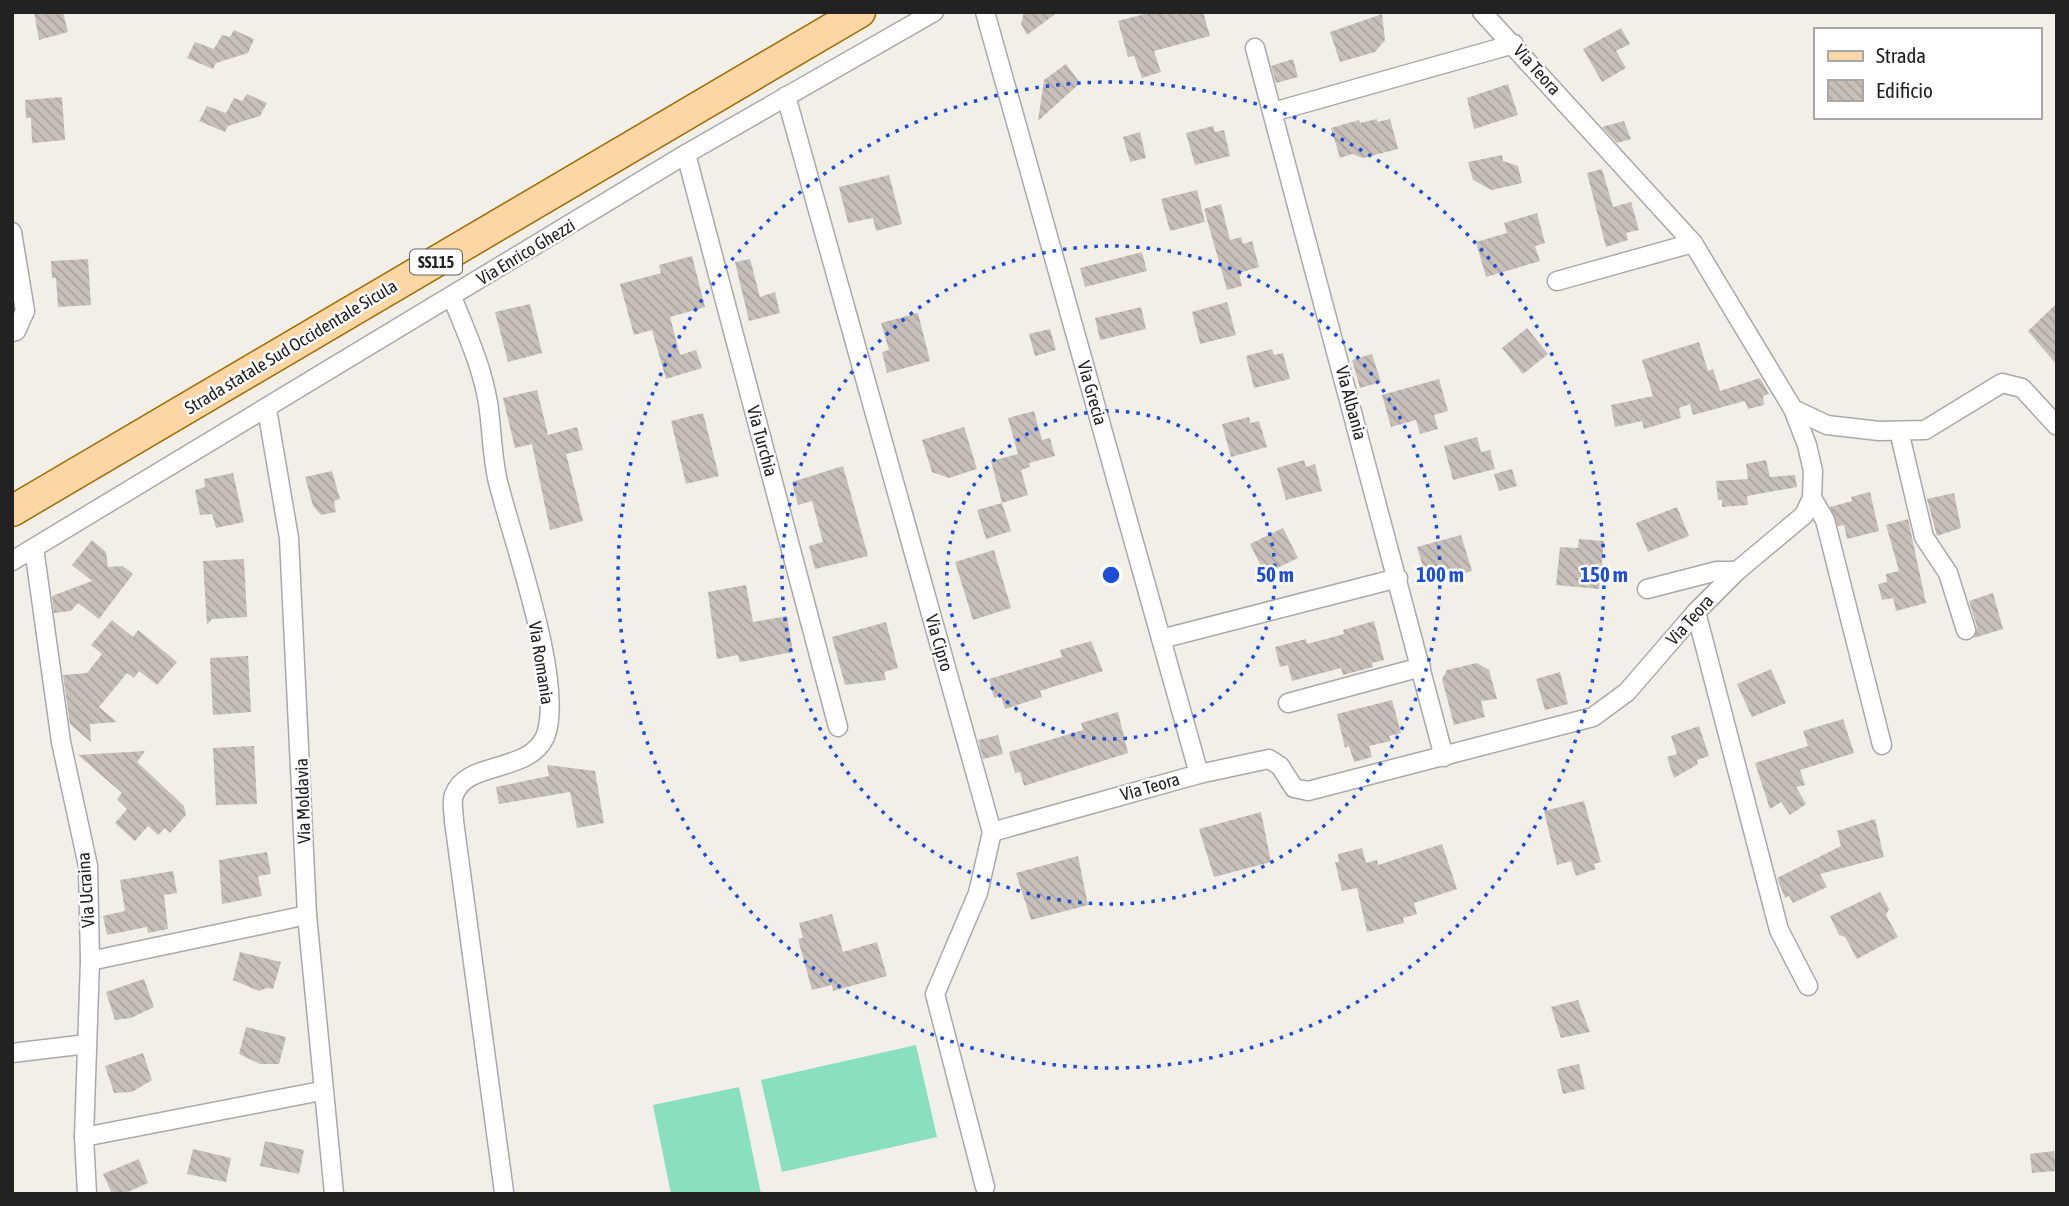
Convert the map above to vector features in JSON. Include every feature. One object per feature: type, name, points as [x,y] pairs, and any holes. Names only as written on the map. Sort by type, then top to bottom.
[{"type":"main road","name":"Strada statale Sud Occidentale Sicula","points":[[12,512],[860,12]]},
{"type":"street","name":"Via Enrico Ghezzi","points":[[12,561],[267,410],[685,154],[934,12]]},
{"type":"street","name":"Via Grecia","points":[[985,12],[1199,774]]},
{"type":"street","name":"Via Teora","points":[[992,832],[1199,774],[1269,759],[1280,765],[1294,788],[1308,791],[1444,758],[1593,717],[1627,692],[1696,612],[1737,571],[1804,515],[1812,498],[1813,471],[1807,444],[1793,409],[1693,243],[1482,12]]},
{"type":"street","points":[[1273,112],[1514,44]]},
{"type":"street","name":"Via Albania","points":[[1255,48],[1444,758]]},
{"type":"street","name":"Via Cipro","points":[[786,96],[992,832],[978,893],[934,994],[985,1187]]},
{"type":"street","name":"Via Turchia","points":[[685,154],[838,727]]},
{"type":"street","points":[[12,232],[25,311],[16,331],[12,332]]},
{"type":"street","points":[[1558,281],[1693,243]]},
{"type":"street","name":"Via Romania","points":[[452,297],[475,352],[488,400],[497,479],[542,650],[550,702],[544,739],[531,753],[510,765],[462,781],[453,796],[454,821],[504,1192]]},
{"type":"street","points":[[1793,409],[1827,425],[1899,432],[1925,430],[2002,383],[2022,388],[2057,426]]},
{"type":"street","name":"Via Moldavia","points":[[267,410],[289,538],[307,915],[321,1091],[334,1194]]},
{"type":"street","points":[[1899,432],[1924,537],[1948,573],[1966,630]]},
{"type":"street","points":[[1812,498],[1825,520],[1882,745]]},
{"type":"street","name":"Via Ucraina","points":[[34,548],[61,743],[89,866],[90,961],[84,1138],[87,1194]]},
{"type":"street","points":[[1647,589],[1717,571],[1737,571]]},
{"type":"street","points":[[1161,639],[1398,578]]},
{"type":"street","points":[[1696,612],[1779,930],[1808,986]]},
{"type":"street","points":[[1288,703],[1421,667]]},
{"type":"street","points":[[90,961],[307,915]]},
{"type":"street","points":[[12,1053],[87,1044]]},
{"type":"street","points":[[84,1138],[321,1091]]},
{"type":"green space","points":[[916,1045],[937,1137],[782,1172],[761,1080]]},
{"type":"green space","points":[[739,1087],[761,1194],[671,1194],[653,1105]]},
{"type":"building","points":[[34,12],[63,12],[68,32],[39,40]]},
{"type":"building","points":[[1024,12],[1058,12],[1027,35],[1021,24]]},
{"type":"building","points":[[1152,12],[1203,12],[1210,36],[1154,51],[1161,72],[1142,78],[1134,56],[1128,57],[1118,21]]},
{"type":"building","points":[[1382,14],[1385,40],[1375,52],[1340,62],[1330,32]]},
{"type":"building","points":[[1621,28],[1630,44],[1616,51],[1626,68],[1602,82],[1583,49]]},
{"type":"building","points":[[234,30],[254,39],[248,53],[216,63],[213,69],[187,58],[195,42],[214,49],[222,35],[230,37]]},
{"type":"building","points":[[1293,59],[1298,77],[1276,83],[1271,66]]},
{"type":"building","points":[[1066,64],[1080,83],[1038,121],[1044,80]]},
{"type":"building","points":[[1508,84],[1518,115],[1474,129],[1467,98]]},
{"type":"building","points":[[247,94],[267,103],[260,116],[228,126],[225,132],[199,121],[207,106],[226,113],[234,98],[242,101]]},
{"type":"building","points":[[62,97],[65,140],[32,143],[31,118],[26,118],[25,100]]},
{"type":"building","points":[[1377,119],[1377,122],[1390,119],[1398,149],[1363,158],[1352,154],[1340,158],[1331,128],[1359,120],[1360,123]]},
{"type":"building","points":[[1624,121],[1631,139],[1617,143],[1602,127]]},
{"type":"building","points":[[1213,126],[1215,132],[1224,130],[1230,156],[1195,165],[1186,133]]},
{"type":"building","points":[[1140,132],[1146,158],[1130,162],[1123,137]]},
{"type":"building","points":[[1502,155],[1503,161],[1518,166],[1522,183],[1492,190],[1473,180],[1468,162]]},
{"type":"building","points":[[1602,169],[1613,207],[1631,202],[1639,230],[1626,233],[1628,240],[1606,247],[1587,173]]},
{"type":"building","points":[[889,175],[902,224],[876,231],[873,218],[848,223],[839,187]]},
{"type":"building","points":[[1197,190],[1205,222],[1170,231],[1161,199]]},
{"type":"building","points":[[1221,204],[1230,240],[1241,237],[1243,244],[1252,241],[1259,267],[1239,273],[1242,286],[1227,290],[1204,209]]},
{"type":"building","points":[[1537,213],[1545,243],[1535,246],[1540,261],[1486,277],[1476,242],[1507,233],[1504,223]]},
{"type":"building","points":[[1142,252],[1147,271],[1085,287],[1080,268]]},
{"type":"building","points":[[692,256],[705,307],[670,317],[680,355],[696,350],[702,368],[666,379],[652,330],[634,335],[620,284],[661,273],[659,265]]},
{"type":"building","points":[[88,259],[91,305],[58,307],[56,278],[52,278],[51,261]]},
{"type":"building","points":[[750,259],[760,297],[775,292],[780,313],[749,321],[735,262]]},
{"type":"building","points":[[1227,302],[1236,335],[1200,344],[1192,312]]},
{"type":"building","points":[[2057,303],[2057,365],[2028,331]]},
{"type":"building","points":[[530,304],[542,353],[508,362],[495,312]]},
{"type":"building","points":[[1141,307],[1146,329],[1100,340],[1095,318]]},
{"type":"building","points":[[918,313],[930,361],[887,373],[882,352],[889,350],[881,323]]},
{"type":"building","points":[[1527,328],[1548,354],[1523,374],[1502,348]]},
{"type":"building","points":[[1050,329],[1056,350],[1035,356],[1029,334]]},
{"type":"building","points":[[1699,342],[1708,371],[1713,369],[1720,391],[1760,378],[1769,394],[1763,396],[1764,405],[1748,409],[1745,401],[1693,415],[1690,404],[1679,408],[1681,418],[1644,429],[1642,421],[1615,427],[1611,405],[1653,396],[1642,360]]},
{"type":"building","points":[[1272,349],[1274,355],[1283,353],[1290,379],[1254,388],[1246,356]]},
{"type":"building","points":[[1372,354],[1381,382],[1360,388],[1352,360]]},
{"type":"building","points":[[1439,379],[1448,411],[1434,415],[1438,429],[1420,434],[1416,420],[1391,427],[1382,395]]},
{"type":"building","points":[[537,390],[548,435],[577,427],[583,450],[566,454],[583,521],[550,530],[532,444],[515,448],[503,398]]},
{"type":"building","points":[[1034,411],[1042,440],[1050,438],[1055,456],[1029,463],[1030,467],[1021,470],[1028,495],[1002,503],[991,461],[1018,454],[1008,418]]},
{"type":"building","points":[[703,413],[719,476],[686,484],[671,421]]},
{"type":"building","points":[[1249,417],[1250,423],[1259,421],[1267,447],[1231,457],[1222,424]]},
{"type":"building","points":[[964,427],[977,469],[949,478],[932,472],[922,440]]},
{"type":"building","points":[[1477,437],[1481,452],[1490,450],[1495,469],[1453,480],[1444,446]]},
{"type":"building","points":[[1304,460],[1306,467],[1315,464],[1322,491],[1286,500],[1277,468]]},
{"type":"building","points":[[1766,460],[1770,477],[1795,475],[1797,487],[1747,496],[1748,505],[1722,507],[1722,500],[1718,500],[1716,481],[1748,479],[1746,464]]},
{"type":"building","points":[[843,466],[868,556],[815,569],[809,546],[823,542],[812,501],[798,505],[792,482]]},
{"type":"building","points":[[1512,469],[1517,486],[1499,491],[1494,474]]},
{"type":"building","points":[[332,471],[340,499],[334,501],[336,512],[321,515],[313,506],[305,477]]},
{"type":"building","points":[[233,473],[244,522],[216,528],[212,514],[200,515],[195,490],[205,487],[204,479]]},
{"type":"building","points":[[1870,492],[1879,531],[1847,539],[1844,525],[1838,526],[1830,507],[1852,501],[1851,497]]},
{"type":"building","points":[[1954,493],[1961,528],[1937,536],[1927,499]]},
{"type":"building","points":[[1002,503],[1011,531],[986,539],[977,510]]},
{"type":"building","points":[[1677,507],[1689,536],[1648,552],[1636,523]]},
{"type":"building","points":[[1908,519],[1926,603],[1896,611],[1893,598],[1882,600],[1878,584],[1887,582],[1886,574],[1899,571],[1886,525]]},
{"type":"building","points":[[1283,528],[1298,558],[1265,574],[1250,544]]},
{"type":"building","points":[[1461,535],[1472,571],[1433,582],[1426,577],[1417,547]]},
{"type":"building","points":[[1579,539],[1604,541],[1599,589],[1556,585],[1560,547],[1578,548]]},
{"type":"building","points":[[92,540],[106,552],[108,567],[123,566],[133,574],[99,619],[78,603],[71,611],[54,613],[52,596],[92,581],[72,565]]},
{"type":"building","points":[[994,550],[1011,608],[973,620],[955,562]]},
{"type":"building","points":[[244,559],[247,617],[212,619],[207,625],[203,561]]},
{"type":"building","points":[[746,585],[753,622],[787,616],[793,652],[740,662],[738,655],[717,659],[708,592]]},
{"type":"building","points":[[1993,593],[2003,629],[1974,638],[1977,627],[1969,601]]},
{"type":"building","points":[[112,620],[133,637],[138,630],[177,662],[157,685],[139,671],[134,678],[127,673],[99,707],[117,722],[90,724],[91,742],[70,724],[63,675],[87,673],[102,654],[91,645]]},
{"type":"building","points":[[1374,621],[1384,660],[1372,663],[1373,667],[1343,675],[1341,668],[1292,681],[1288,665],[1280,667],[1275,647],[1306,639],[1307,644],[1344,634],[1343,630]]},
{"type":"building","points":[[886,622],[898,668],[884,672],[886,680],[845,685],[832,637]]},
{"type":"building","points":[[1091,641],[1103,671],[1040,691],[1042,697],[1005,709],[1001,696],[994,698],[989,679],[1062,657],[1060,650]]},
{"type":"building","points":[[248,656],[251,712],[213,715],[210,658]]},
{"type":"building","points":[[1477,663],[1489,670],[1497,699],[1481,701],[1485,717],[1454,725],[1442,679],[1447,670]]},
{"type":"building","points":[[1771,669],[1786,703],[1752,717],[1737,684]]},
{"type":"building","points":[[1560,672],[1568,704],[1545,710],[1536,679]]},
{"type":"building","points":[[1392,700],[1401,733],[1389,736],[1391,741],[1369,746],[1372,757],[1354,762],[1349,746],[1345,748],[1337,714]]},
{"type":"building","points":[[1118,712],[1128,753],[1024,786],[1020,772],[1015,773],[1009,752],[1083,730],[1081,723]]},
{"type":"building","points":[[1843,719],[1854,753],[1800,770],[1805,785],[1796,787],[1806,804],[1790,815],[1781,802],[1770,809],[1755,763],[1808,746],[1803,731]]},
{"type":"building","points":[[1699,726],[1709,756],[1697,760],[1698,764],[1674,778],[1667,757],[1677,754],[1671,736]]},
{"type":"building","points":[[998,735],[1003,754],[983,759],[978,740]]},
{"type":"building","points":[[254,746],[257,804],[216,805],[213,748]]},
{"type":"building","points":[[145,751],[137,762],[184,806],[186,815],[170,833],[165,828],[158,835],[148,826],[135,841],[115,823],[127,809],[117,799],[122,793],[78,755]]},
{"type":"building","points":[[547,765],[595,771],[604,823],[577,828],[570,792],[499,804],[496,787],[549,776]]},
{"type":"building","points":[[1584,801],[1601,862],[1594,864],[1596,869],[1576,876],[1571,861],[1557,865],[1544,811]]},
{"type":"building","points":[[1261,812],[1271,862],[1214,877],[1199,829]]},
{"type":"building","points":[[1875,819],[1884,857],[1820,874],[1827,887],[1793,903],[1789,896],[1785,898],[1777,878],[1841,846],[1837,831]]},
{"type":"building","points":[[1442,844],[1457,889],[1414,903],[1417,914],[1403,918],[1404,923],[1367,932],[1357,888],[1342,891],[1335,862],[1339,862],[1338,854],[1362,848],[1366,863],[1377,860],[1378,865]]},
{"type":"building","points":[[267,852],[271,874],[258,876],[262,896],[222,904],[219,860]]},
{"type":"building","points":[[1078,856],[1088,905],[1031,920],[1016,873]]},
{"type":"building","points":[[173,871],[177,893],[164,895],[168,929],[148,933],[147,927],[107,935],[103,916],[125,911],[120,880]]},
{"type":"building","points":[[1880,892],[1889,909],[1886,915],[1898,937],[1857,959],[1845,937],[1839,935],[1830,916]]},
{"type":"building","points":[[832,914],[843,952],[877,942],[887,976],[833,991],[832,985],[812,990],[798,939],[803,938],[799,923]]},
{"type":"building","points":[[240,952],[281,962],[273,989],[259,991],[233,980]]},
{"type":"building","points":[[144,979],[154,1007],[131,1018],[115,1020],[106,992]]},
{"type":"building","points":[[1578,1000],[1590,1032],[1561,1038],[1551,1007]]},
{"type":"building","points":[[246,1027],[286,1037],[279,1064],[260,1064],[239,1054]]},
{"type":"building","points":[[143,1053],[152,1080],[132,1092],[114,1093],[105,1066]]},
{"type":"building","points":[[1579,1064],[1585,1089],[1563,1094],[1557,1069]]},
{"type":"building","points":[[265,1141],[304,1150],[299,1174],[260,1166]]},
{"type":"building","points":[[193,1149],[231,1158],[226,1182],[187,1174]]},
{"type":"building","points":[[2054,1151],[2056,1171],[2032,1173],[2030,1154]]},
{"type":"building","points":[[139,1159],[148,1183],[123,1194],[112,1194],[103,1174]]}]
